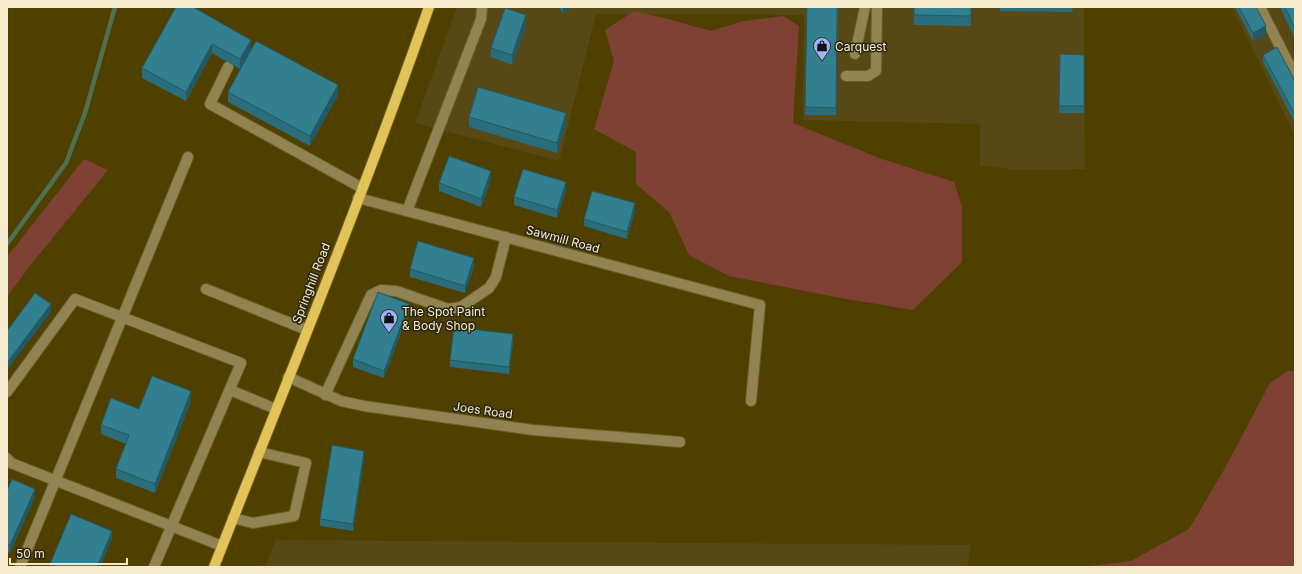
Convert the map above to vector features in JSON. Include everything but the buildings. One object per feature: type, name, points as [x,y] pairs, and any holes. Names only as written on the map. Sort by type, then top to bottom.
[{"type":"main road","name":"Springhill Road","points":[[214,567],[405,76],[429,7]]},
{"type":"street","points":[[407,211],[481,19],[482,7]]},
{"type":"street","points":[[855,54],[865,7]]},
{"type":"street","points":[[846,76],[868,76],[876,71],[877,7]]},
{"type":"street","points":[[1260,7],[1295,76]]},
{"type":"street","points":[[228,67],[210,104],[362,188]]},
{"type":"street","points":[[20,567],[188,157]]},
{"type":"street","name":"Sawmill Road","points":[[358,198],[760,305],[751,401]]},
{"type":"street","points":[[325,394],[371,295],[381,290],[396,291],[448,309],[461,307],[489,288],[496,277],[506,237]]},
{"type":"street","points":[[206,289],[307,330]]},
{"type":"street","points":[[7,392],[75,299],[241,363],[154,567]]},
{"type":"street","name":"Joes Road","points":[[288,377],[341,401],[364,406],[533,430],[680,442]]},
{"type":"street","points":[[230,390],[276,409]]},
{"type":"street","points":[[233,518],[253,523],[294,516],[306,463],[259,452]]},
{"type":"street","points":[[7,458],[11,463],[222,546]]},
{"type":"shaded area","points":[[457,7],[1084,7],[1085,169],[1016,170],[980,165],[980,124],[803,120],[804,15],[596,14],[559,161],[415,123]]},
{"type":"shaded area","points":[[1232,7],[1295,7],[1295,136],[1249,41]]},
{"type":"shaded area","points":[[634,11],[711,31],[744,21],[783,16],[799,26],[793,123],[879,158],[954,182],[962,207],[962,262],[913,310],[835,297],[729,276],[689,255],[669,212],[636,184],[636,152],[594,129],[614,61],[605,30]]},
{"type":"shaded area","points":[[84,159],[108,170],[29,267],[7,297],[7,257]]},
{"type":"shaded area","points":[[1288,371],[1295,371],[1295,567],[1081,567],[1131,561],[1189,529],[1225,468],[1270,383]]},
{"type":"shaded area","points":[[276,540],[971,545],[967,567],[265,567]]},
{"type":"waterway","points":[[7,244],[66,163],[85,113],[115,7]]},
{"type":"place","name":"Carquest","points":[[822,61]]},
{"type":"place","name":"The Spot Paint & Body Shop","points":[[389,333]]}]
